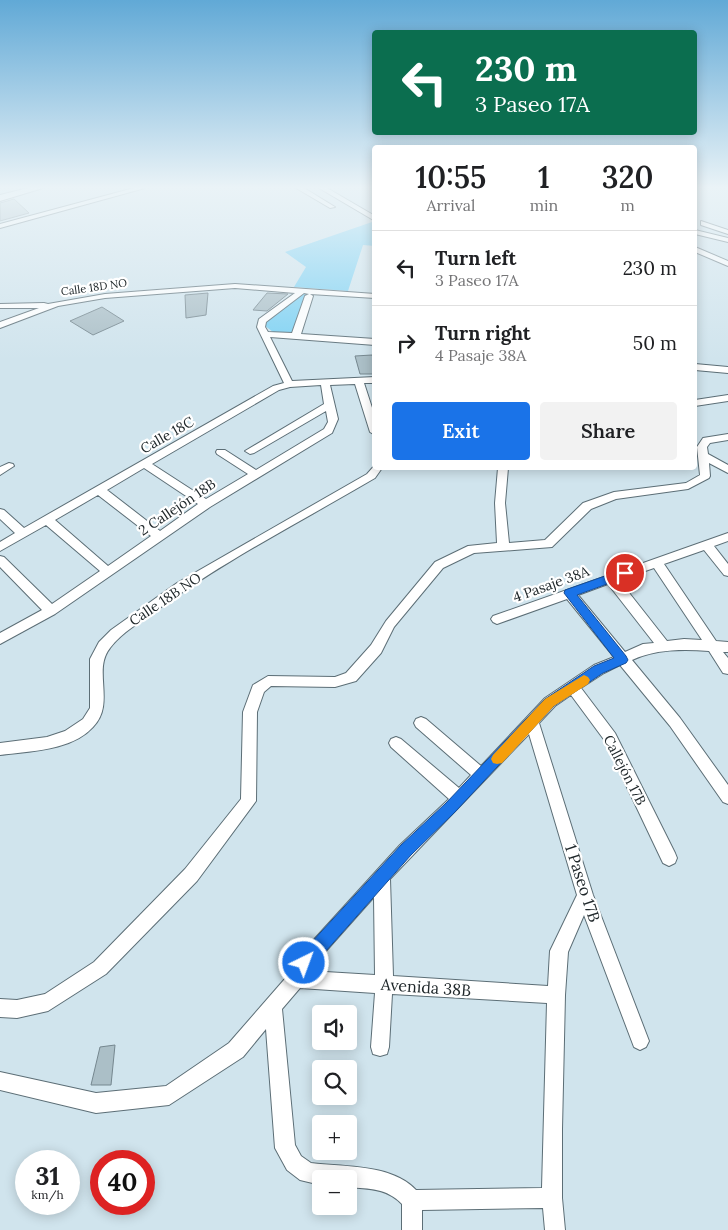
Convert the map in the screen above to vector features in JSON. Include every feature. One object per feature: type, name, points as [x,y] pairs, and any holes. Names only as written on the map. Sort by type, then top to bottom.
[{"type":"street","points":[[697,250],[728,264]]},
{"type":"street","name":"Calle 18D NO","points":[[0,325],[56,304],[121,294],[235,286],[306,294],[372,296]]},
{"type":"street","points":[[289,384],[263,334],[262,321],[306,294]]},
{"type":"street","points":[[296,335],[306,294]]},
{"type":"street","points":[[0,306],[56,304]]},
{"type":"street","points":[[263,334],[372,342]]},
{"type":"street","points":[[697,367],[728,370]]},
{"type":"street","points":[[358,380],[372,423]]},
{"type":"street","name":"Calle 18C","points":[[0,547],[276,388],[289,384],[372,380]]},
{"type":"street","name":"2 Callejón 18B","points":[[0,639],[50,611],[206,504],[328,431],[333,424],[334,417],[329,404],[325,382]]},
{"type":"street","points":[[697,403],[728,398]]},
{"type":"street","points":[[250,451],[329,404]]},
{"type":"street","points":[[0,1008],[17,1009],[48,1002],[100,968],[191,875],[248,801],[250,712],[258,689],[268,681],[335,682],[351,676],[376,649],[390,624],[439,565],[472,549],[548,544],[587,506],[614,496],[688,486],[705,476],[702,447],[708,440],[728,437]]},
{"type":"street","points":[[221,452],[255,474]]},
{"type":"street","points":[[704,456],[728,470]]},
{"type":"street","points":[[145,464],[206,504]]},
{"type":"street","name":"Calle 18B NO","points":[[0,748],[47,743],[70,735],[88,723],[96,709],[98,659],[104,646],[116,633],[181,586],[371,476],[376,470]]},
{"type":"street","points":[[503,470],[500,503],[503,543]]},
{"type":"street","points":[[99,490],[159,536]]},
{"type":"street","points":[[0,513],[23,534]]},
{"type":"street","points":[[48,520],[108,572]]},
{"type":"street","name":"4 Pasaje 38A","points":[[497,619],[728,537]]},
{"type":"street","points":[[706,544],[728,572]]},
{"type":"street","points":[[0,560],[50,611]]},
{"type":"street","points":[[656,562],[720,647],[728,669]]},
{"type":"street","points":[[610,578],[664,646]]},
{"type":"street","points":[[569,593],[622,660],[675,722],[728,797]]},
{"type":"street","points":[[0,1081],[96,1103],[169,1095],[236,1050],[296,978],[304,963],[382,876],[550,702],[599,669],[643,649],[684,644],[720,647]]},
{"type":"street","name":"Callejón 17B","points":[[573,687],[610,738],[669,858]]},
{"type":"street","name":"1 Paseo 17B","points":[[532,722],[585,895],[640,1041]]},
{"type":"street","points":[[421,723],[481,775]]},
{"type":"street","points":[[396,743],[459,798]]},
{"type":"street","points":[[380,1047],[384,984],[382,876]]},
{"type":"street","points":[[555,1230],[552,1198],[556,995],[559,951],[585,895]]},
{"type":"street","name":"Avenida 38B","points":[[296,978],[556,995]]},
{"type":"street","points":[[273,1006],[285,1148],[294,1163],[307,1173],[386,1181],[402,1189],[412,1200],[412,1230]]},
{"type":"street","points":[[412,1200],[552,1198]]},
{"type":"shaded area","points":[[304,245],[363,245],[348,291],[294,287],[306,267],[285,252]]},
{"type":"shaded area","points":[[301,294],[309,294],[295,334],[273,332],[264,325],[265,321]]},
{"type":"building","points":[[208,293],[206,315],[186,318],[185,295]]},
{"type":"building","points":[[267,293],[288,294],[267,311],[253,310]]},
{"type":"building","points":[[102,307],[124,321],[93,335],[70,321]]},
{"type":"building","points":[[372,355],[372,374],[360,374],[355,356]]},
{"type":"building","points":[[115,1045],[111,1085],[91,1085],[100,1047]]},
{"type":"slow traffic","points":[[497,759],[550,702],[584,680]]},
{"type":"route","points":[[304,963],[406,850],[451,807],[550,702],[599,669],[622,660],[569,593],[625,573]]}]
